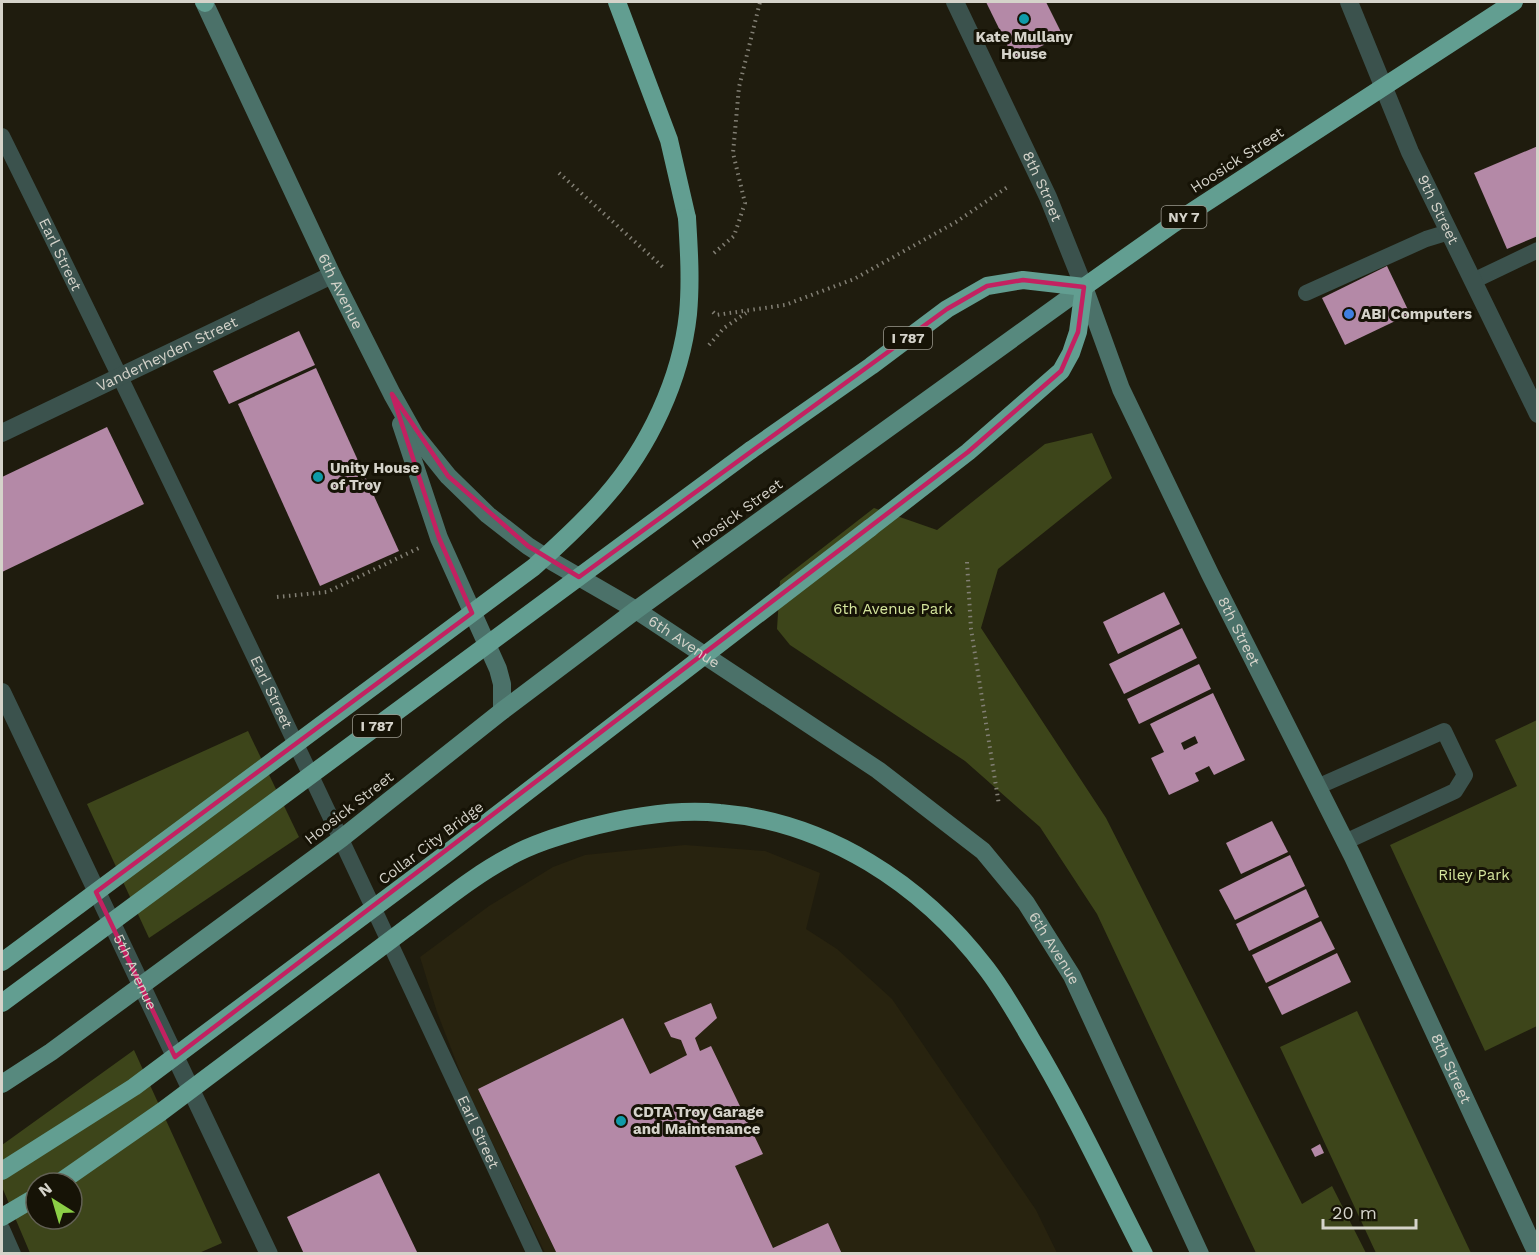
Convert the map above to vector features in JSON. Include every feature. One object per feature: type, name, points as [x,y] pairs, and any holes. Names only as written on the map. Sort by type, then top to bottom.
[{"type":"highway","points":[[2,963],[534,567],[608,495],[638,454],[661,410],[678,362],[688,316],[690,268],[687,218],[669,140],[617,2]]},
{"type":"highway","name":"Hoosick Street","points":[[1084,287],[1173,224],[1514,2]]},
{"type":"highway","name":"I 787","points":[[2,1003],[751,450],[871,366],[947,309],[987,286],[1023,280],[1084,287]]},
{"type":"highway","name":"Collar City Bridge","points":[[2,1171],[134,1087],[446,854],[968,452],[1061,371],[1071,353],[1078,332],[1084,287]]},
{"type":"highway","points":[[76,1171],[161,1112],[426,914],[511,856],[559,836],[612,821],[640,816],[692,812],[738,815],[791,826],[838,845],[883,870],[925,902],[958,934],[987,969],[1050,1070],[1144,1254]]},
{"type":"highway","points":[[1114,1196],[1137,1254]]},
{"type":"highway","points":[[2,1217],[24,1204]]},
{"type":"main road","name":"6th Avenue","points":[[204,2],[332,275],[392,394],[416,435],[448,476],[488,515],[553,562],[636,610],[878,770],[983,851],[1026,903],[1072,976],[1200,1254]]},
{"type":"main road","name":"Hoosick Street","points":[[2,1084],[51,1052],[342,838],[502,711],[636,610],[1084,287]]},
{"type":"main road","name":"8th Street","points":[[1084,287],[1121,389],[1210,574],[1345,842],[1537,1254]]},
{"type":"main road","points":[[392,394],[439,538],[498,669],[502,684],[502,711]]},
{"type":"street","name":"8th Street","points":[[955,2],[1048,197],[1084,287]]},
{"type":"street","name":"9th Street","points":[[1348,2],[1410,152],[1538,414]]},
{"type":"street","name":"Vanderheyden Street","points":[[2,434],[332,275]]},
{"type":"street","name":"5th Avenue","points":[[2,692],[269,1254]]},
{"type":"lane","name":"Earl Street","points":[[2,136],[121,376],[342,838],[535,1254]]},
{"type":"lane","points":[[1306,293],[1449,232]]},
{"type":"lane","points":[[1473,281],[1538,250]]},
{"type":"lane","points":[[1317,787],[1444,731],[1465,775],[1455,791],[1345,842]]},
{"type":"lane","points":[[2,1229],[13,1254]]},
{"type":"path","points":[[707,259],[734,236],[745,203],[733,153],[739,87],[760,2]]},
{"type":"path","points":[[559,172],[671,274]]},
{"type":"path","points":[[709,309],[716,315],[785,305],[854,279],[956,222],[1009,186]]},
{"type":"path","points":[[277,597],[327,592],[439,538]]},
{"type":"path","points":[[967,562],[971,629],[999,805]]},
{"type":"highlighted area","points":[[1023,280],[1084,287],[1078,332],[1061,371],[968,452],[175,1057],[96,892],[472,613],[439,538],[392,394],[448,476],[528,546],[579,577],[947,309],[987,286]]},
{"type":"shaded area","name":"CDTA Troy Garage and Maintenance","points":[[685,845],[765,851],[820,873],[806,929],[837,949],[892,999],[1036,1210],[1057,1253],[545,1253],[467,1090],[437,1012],[420,957],[489,906],[553,867],[585,855]]},
{"type":"green space","name":"6th Avenue Park","points":[[1092,433],[1112,478],[998,569],[981,628],[1106,818],[1302,1204],[1332,1186],[1366,1253],[1256,1253],[1097,914],[1040,827],[965,761],[790,645],[777,629],[780,581],[874,508],[937,530],[1045,444]]},
{"type":"green space","name":"Riley Park","points":[[1537,720],[1537,1026],[1485,1051],[1390,845],[1517,786],[1495,740]]},
{"type":"green space","points":[[248,731],[299,837],[149,938],[87,804]]},
{"type":"green space","points":[[1357,1011],[1471,1253],[1376,1253],[1280,1047]]},
{"type":"green space","points":[[134,1050],[222,1243],[199,1253],[30,1253],[2,1187],[2,1145]]},
{"type":"building","name":"Kate Mullany House","points":[[986,2],[1046,2],[1063,36],[1014,59]]},
{"type":"building","points":[[1538,146],[1538,236],[1507,249],[1474,173]]},
{"type":"building","points":[[1387,266],[1410,314],[1345,345],[1322,298]]},
{"type":"building","points":[[299,331],[315,365],[229,404],[213,371]]},
{"type":"building","name":"Unity House of Troy","points":[[316,368],[399,551],[320,586],[238,404]]},
{"type":"building","points":[[107,427],[144,504],[2,572],[2,477]]},
{"type":"building","points":[[1164,592],[1180,624],[1118,654],[1103,622]]},
{"type":"building","points":[[1182,628],[1197,658],[1124,694],[1109,664]]},
{"type":"building","points":[[1199,664],[1211,689],[1139,724],[1127,699]]},
{"type":"building","points":[[1213,693],[1245,760],[1214,775],[1209,766],[1195,773],[1199,781],[1169,795],[1151,758],[1164,752],[1150,724]],"holes":[[[1195,736],[1198,743],[1184,750],[1181,743]]]},
{"type":"building","points":[[1272,821],[1288,852],[1241,874],[1226,843]]},
{"type":"building","points":[[1290,855],[1305,886],[1235,920],[1219,890]]},
{"type":"building","points":[[1306,889],[1319,917],[1249,951],[1236,924]]},
{"type":"building","points":[[1321,921],[1335,949],[1266,983],[1252,955]]},
{"type":"building","points":[[1337,953],[1351,982],[1282,1015],[1268,987]]},
{"type":"building","name":"CDTA Troy Garage and Maintenance","points":[[711,1003],[717,1018],[695,1038],[700,1051],[711,1046],[763,1154],[735,1166],[773,1248],[828,1223],[842,1254],[557,1254],[478,1089],[623,1018],[650,1074],[687,1055],[681,1040],[671,1037],[664,1023]]},
{"type":"building","points":[[1320,1144],[1324,1153],[1315,1157],[1311,1149]]},
{"type":"building","points":[[379,1173],[418,1254],[304,1254],[287,1217]]},
{"type":"place","name":"Kate Mullany House","points":[[1024,19]]},
{"type":"place","name":"ABI Computers","points":[[1349,314]]},
{"type":"place","name":"Unity House of Troy","points":[[318,477]]},
{"type":"place","name":"CDTA Troy Garage and Maintenance","points":[[621,1121]]}]
